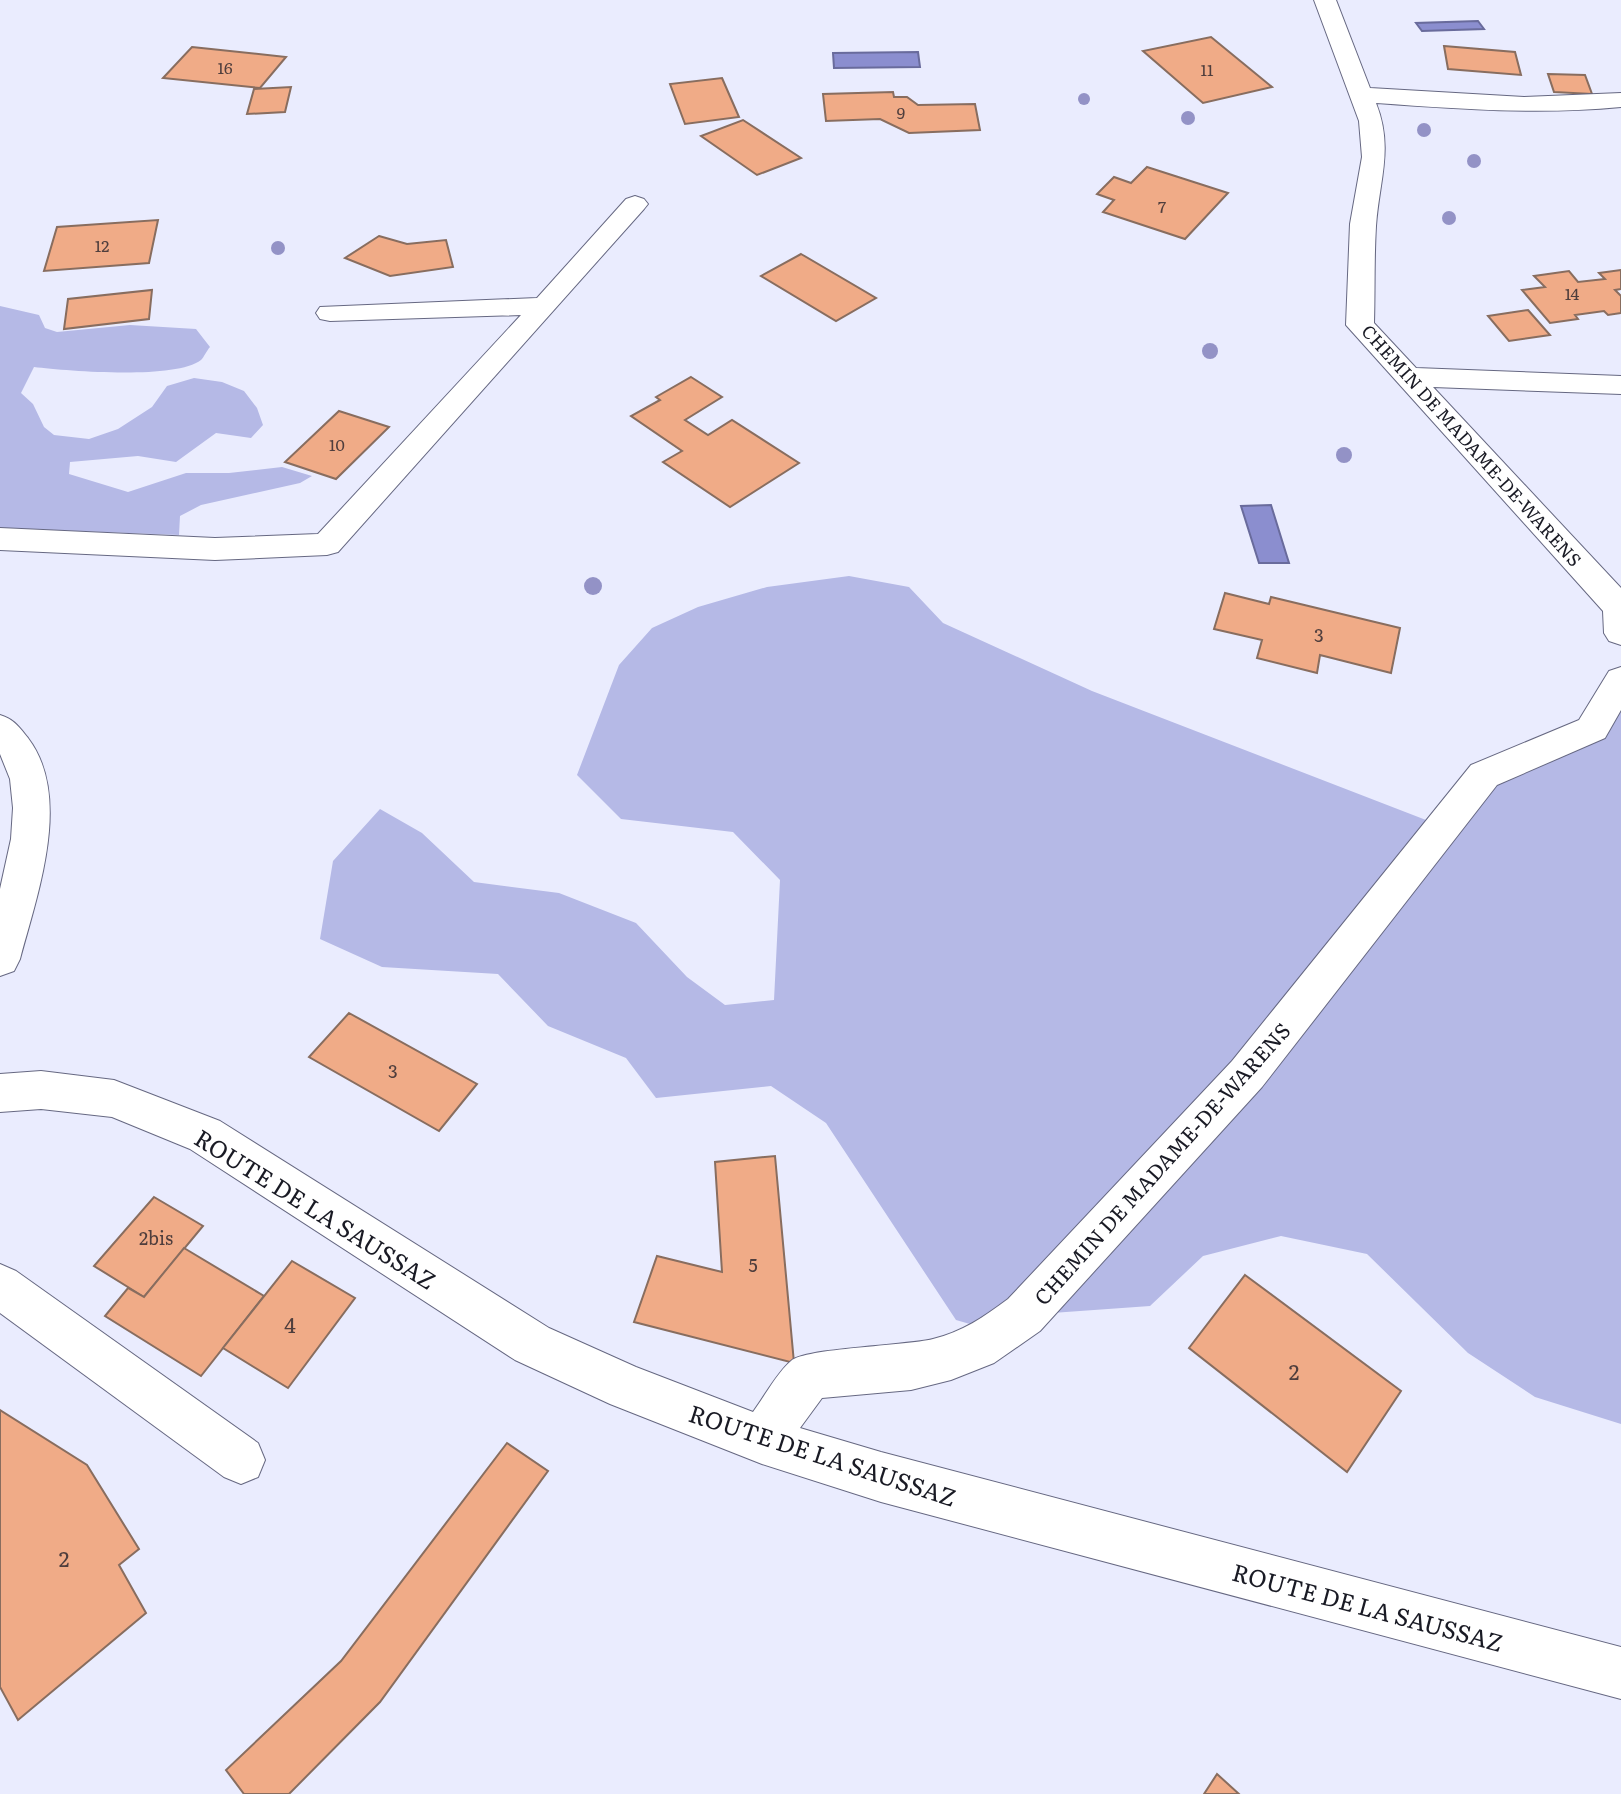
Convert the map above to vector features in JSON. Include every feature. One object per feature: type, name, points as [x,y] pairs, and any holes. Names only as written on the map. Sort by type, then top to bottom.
[{"type":"street","name":"CHEMIN DE MADAME-DE-WARENS","points":[[1325,0],[1371,121],[1374,157],[1363,224],[1360,325],[1620,608],[1621,633]]},
{"type":"street","points":[[1362,95],[1463,103],[1588,104],[1621,100]]},
{"type":"street","points":[[0,539],[215,549],[327,544],[635,204]]},
{"type":"street","points":[[330,313],[545,306]]},
{"type":"street","points":[[1410,377],[1621,385]]},
{"type":"street","name":"CHEMIN DE MADAME-DE-WARENS","points":[[762,1440],[809,1376],[931,1363],[970,1350],[1001,1333],[1024,1315],[1247,1074],[1484,775],[1592,729],[1621,680]]},
{"type":"street","points":[[0,728],[22,760],[31,793],[32,831],[0,959]]},
{"type":"street","name":"ROUTE DE LA SAUSSAZ","points":[[0,1093],[41,1090],[114,1098],[205,1135],[532,1344],[627,1387],[762,1440],[881,1477],[1621,1673]]},
{"type":"street","points":[[0,1286],[241,1460]]},
{"type":"shaded area","points":[[1478,21],[1484,29],[1422,31],[1416,23]]},
{"type":"shaded area","points":[[918,52],[920,67],[834,68],[833,53]]},
{"type":"shaded area","points":[[0,306],[39,315],[45,328],[57,332],[130,325],[196,329],[210,347],[201,360],[169,370],[120,372],[34,367],[21,393],[33,404],[44,427],[54,435],[89,439],[118,429],[152,407],[167,386],[194,378],[222,382],[244,391],[257,408],[263,425],[251,438],[216,433],[176,462],[138,456],[70,462],[69,474],[128,492],[186,473],[229,473],[282,467],[312,476],[300,483],[201,505],[180,516],[179,535],[0,528]]},
{"type":"shaded area","points":[[1271,505],[1289,563],[1259,563],[1241,506]]},
{"type":"shaded area","points":[[849,576],[909,587],[943,623],[1092,691],[1426,820],[1484,775],[1592,729],[1621,680],[1621,1424],[1535,1397],[1468,1353],[1367,1254],[1281,1236],[1203,1256],[1150,1306],[1024,1315],[1001,1333],[956,1320],[826,1123],[771,1086],[656,1098],[626,1058],[548,1026],[498,974],[382,967],[320,939],[333,861],[380,809],[422,833],[474,882],[559,893],[636,923],[687,977],[725,1005],[774,1000],[780,880],[733,832],[621,819],[577,775],[619,665],[652,628],[698,607],[767,587]]},
{"type":"building","points":[[1211,37],[1272,87],[1203,103],[1143,51]]},
{"type":"building","points":[[1444,46],[1515,52],[1521,75],[1448,69]]},
{"type":"building","points":[[192,47],[286,57],[260,88],[163,78]]},
{"type":"building","points":[[1548,74],[1585,75],[1592,94],[1554,92]]},
{"type":"building","points":[[722,78],[739,117],[685,124],[670,84]]},
{"type":"building","points":[[291,87],[285,112],[247,114],[254,89]]},
{"type":"building","points":[[893,92],[894,97],[907,97],[918,105],[975,104],[980,130],[909,133],[880,119],[826,121],[823,94]]},
{"type":"building","points":[[743,120],[801,158],[757,175],[701,136]]},
{"type":"building","points":[[1147,167],[1228,193],[1185,239],[1103,212],[1114,200],[1097,194],[1114,177],[1131,183]]},
{"type":"building","points":[[158,220],[149,263],[44,271],[57,227]]},
{"type":"building","points":[[379,236],[407,244],[446,240],[453,267],[390,276],[345,258]]},
{"type":"building","points":[[801,254],[876,298],[836,321],[761,276]]},
{"type":"building","points":[[1621,270],[1621,289],[1615,290],[1621,296],[1621,313],[1608,315],[1604,311],[1575,315],[1578,319],[1550,323],[1522,290],[1545,287],[1534,276],[1569,271],[1578,282],[1605,279],[1599,273]]},
{"type":"building","points":[[152,290],[149,319],[64,329],[68,299]]},
{"type":"building","points":[[1528,310],[1550,335],[1509,341],[1488,316]]},
{"type":"building","points":[[691,377],[722,397],[685,420],[708,435],[732,420],[799,463],[730,507],[663,462],[682,451],[631,416],[660,400],[656,397]]},
{"type":"building","points":[[339,411],[389,427],[336,479],[285,462]]},
{"type":"building","points":[[1225,593],[1269,604],[1271,597],[1400,628],[1391,673],[1320,655],[1317,673],[1257,658],[1262,640],[1214,629]]},
{"type":"building","points":[[349,1013],[477,1084],[439,1131],[309,1057]]},
{"type":"building","points":[[775,1156],[794,1363],[634,1322],[657,1256],[722,1272],[715,1162]]},
{"type":"building","points":[[154,1197],[203,1226],[144,1297],[94,1266]]},
{"type":"building","points":[[184,1248],[264,1296],[201,1376],[105,1316],[128,1288],[144,1297]]},
{"type":"building","points":[[292,1261],[355,1298],[288,1388],[223,1348]]},
{"type":"building","points":[[1245,1275],[1401,1391],[1347,1472],[1189,1348]]},
{"type":"building","points":[[0,1410],[87,1465],[139,1549],[119,1565],[146,1613],[18,1720],[0,1687]]},
{"type":"building","points":[[507,1443],[548,1471],[380,1702],[289,1794],[244,1794],[226,1770],[341,1661]]},
{"type":"building","points":[[1217,1774],[1239,1794],[1204,1794]]}]
